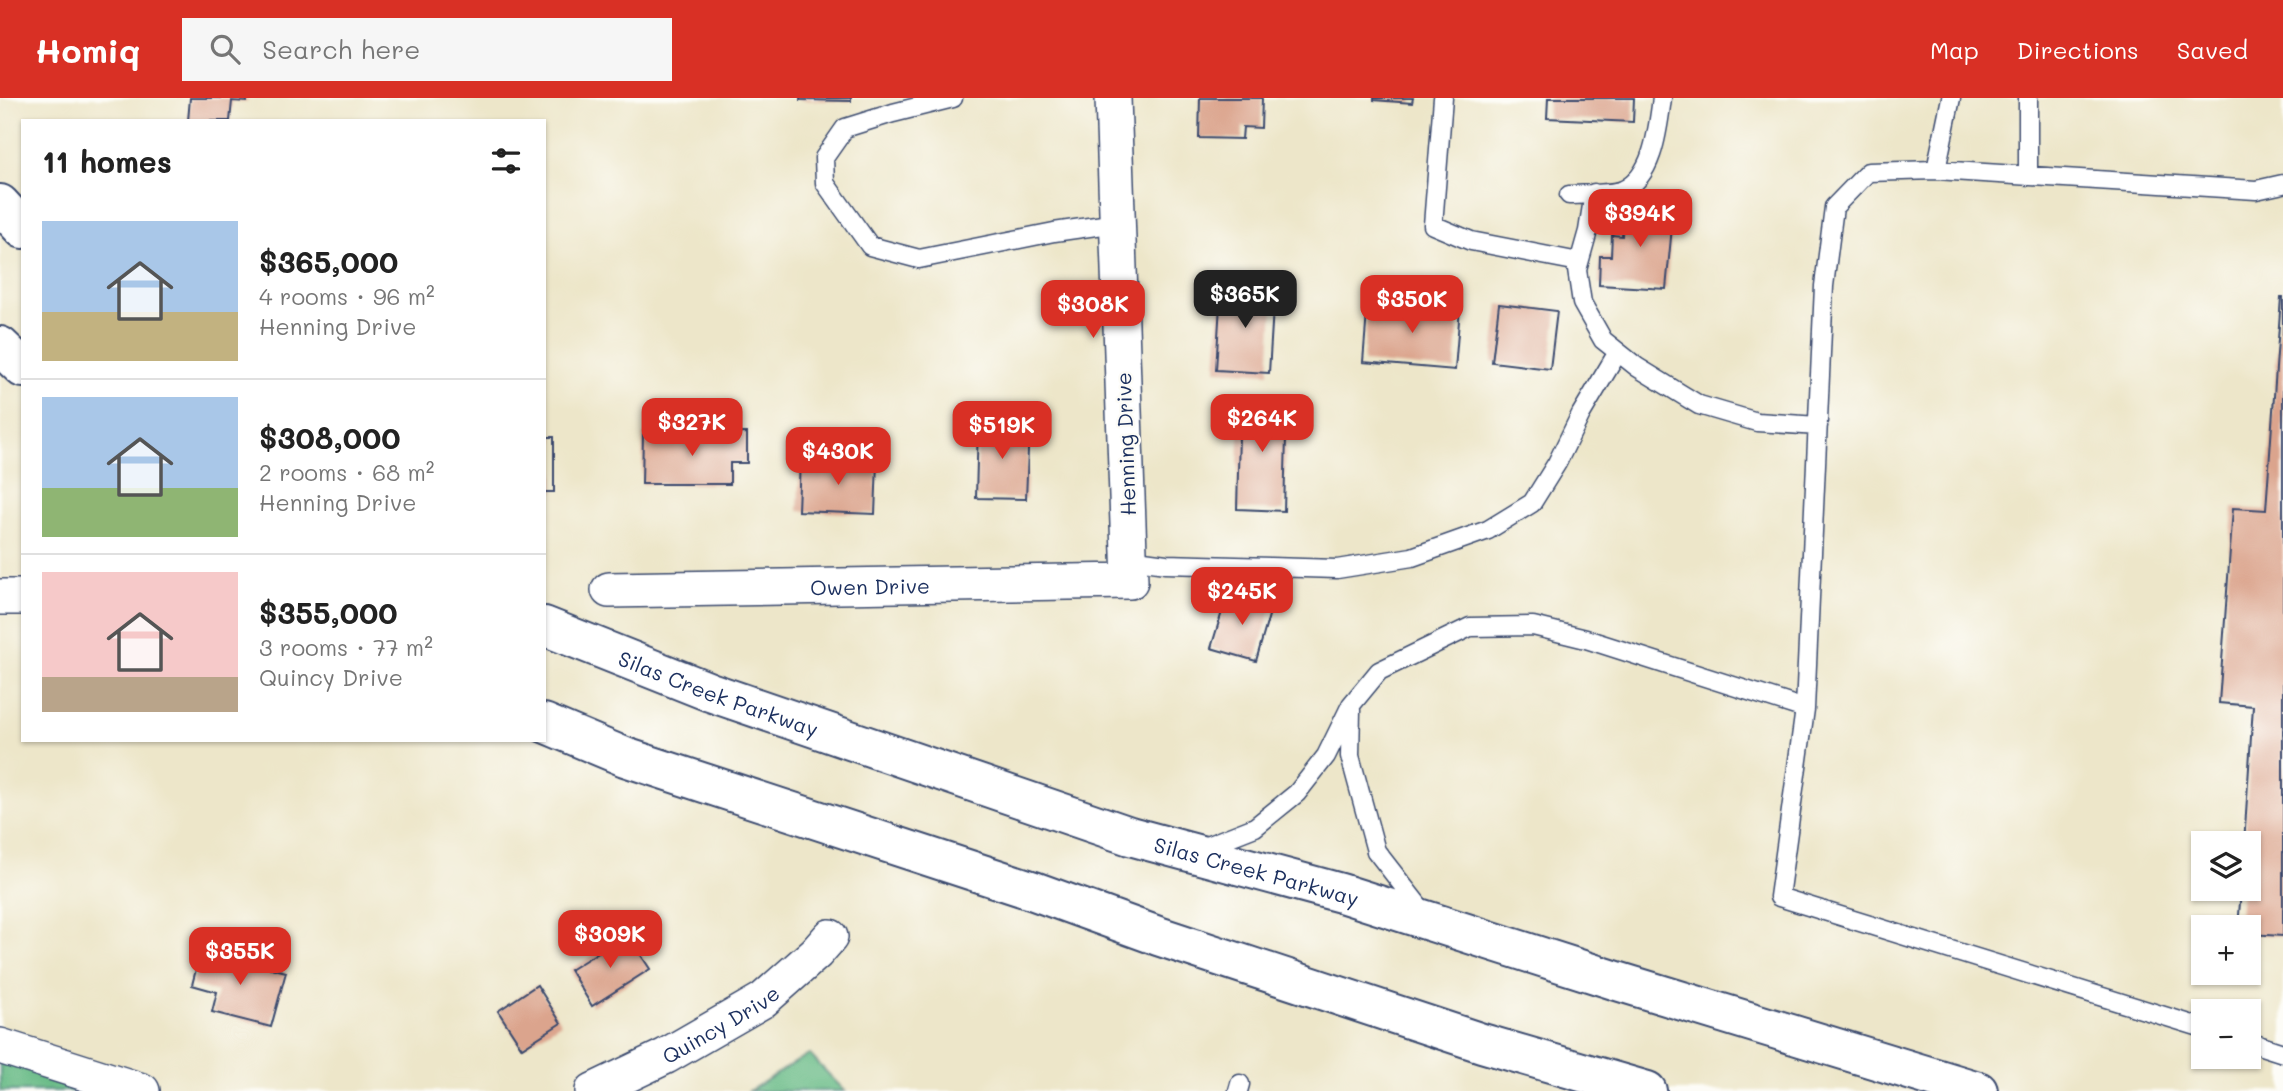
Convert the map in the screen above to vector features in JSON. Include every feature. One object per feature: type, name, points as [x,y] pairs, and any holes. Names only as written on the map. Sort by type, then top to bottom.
[{"type":"main road","points":[[0,204],[21,227]]},
{"type":"main road","points":[[0,346],[21,366]]},
{"type":"main road","name":"Silas Creek Parkway","points":[[546,627],[710,692],[1130,836],[1341,894],[1978,1091]]},
{"type":"main road","points":[[546,724],[625,757],[1034,891],[1158,936],[1482,1043],[1646,1091]]},
{"type":"street","name":"Henning Drive","points":[[1113,98],[1129,570]]},
{"type":"street","name":"Owen Drive","points":[[609,590],[1129,570]]},
{"type":"street","points":[[0,597],[21,597]]},
{"type":"street","name":"Quincy Drive","points":[[593,1091],[666,1056],[763,1000],[830,937]]},
{"type":"street","points":[[0,1046],[142,1091]]},
{"type":"lane","points":[[953,98],[845,128],[824,158],[825,183],[870,246],[919,260],[1054,232],[1117,223]]},
{"type":"lane","points":[[1443,98],[1433,225],[1471,241],[1579,262]]},
{"type":"lane","points":[[1569,195],[1622,191],[1638,179],[1654,148],[1662,98]]},
{"type":"lane","points":[[1936,170],[1951,98]]},
{"type":"lane","points":[[2028,98],[2028,176]]},
{"type":"lane","points":[[2191,1024],[1779,897],[1805,709],[1824,286],[1834,207],[1868,172],[1936,170],[2256,190],[2283,184]]},
{"type":"lane","points":[[1594,193],[1588,231],[1577,270],[1582,303],[1603,340],[1637,367],[1699,405],[1757,422],[1818,426]]},
{"type":"lane","points":[[1129,570],[1166,564],[1336,569],[1412,557],[1489,530],[1532,503],[1618,352]]},
{"type":"lane","points":[[1189,853],[1255,827],[1297,793],[1326,756],[1351,705],[1379,671],[1470,627],[1533,626],[1586,639],[1805,709]]},
{"type":"lane","points":[[1351,705],[1350,756],[1376,851],[1431,922]]},
{"type":"lane","points":[[2261,1046],[2283,1053]]},
{"type":"green space","points":[[809,1054],[845,1091],[749,1091]]},
{"type":"green space","points":[[0,1060],[99,1091],[0,1091]]},
{"type":"building","points":[[190,98],[247,98],[247,102],[232,101],[230,119],[188,119]]},
{"type":"building","points":[[851,98],[851,101],[800,100]]},
{"type":"building","points":[[1200,98],[1262,98],[1261,128],[1243,127],[1242,139],[1199,138]]},
{"type":"building","points":[[1374,98],[1413,98],[1412,103]]},
{"type":"building","points":[[1548,98],[1634,98],[1633,122],[1547,118]]},
{"type":"building","points":[[1624,205],[1674,206],[1666,289],[1599,285],[1600,256],[1611,256],[1612,235],[1622,236]]},
{"type":"building","points":[[1221,288],[1274,291],[1269,373],[1216,370]]},
{"type":"building","points":[[2283,297],[2283,936],[2261,935],[2261,915],[2239,915],[2240,901],[2261,901],[2261,831],[2245,831],[2253,706],[2219,703],[2233,508],[2266,510]]},
{"type":"building","points":[[1368,300],[1460,308],[1455,370],[1363,362]]},
{"type":"building","points":[[1499,304],[1557,311],[1550,369],[1492,362]]},
{"type":"building","points":[[1240,398],[1287,399],[1284,511],[1237,509]]},
{"type":"building","points":[[978,423],[1029,425],[1026,499],[976,498]]},
{"type":"building","points":[[747,433],[747,463],[730,463],[730,484],[642,484],[643,434]]},
{"type":"building","points":[[546,437],[554,437],[554,492],[546,492]]},
{"type":"building","points":[[800,459],[877,462],[875,514],[798,511]]},
{"type":"building","points":[[1228,592],[1272,605],[1256,661],[1211,648]]},
{"type":"building","points":[[627,934],[650,969],[592,1006],[570,970]]},
{"type":"building","points":[[201,950],[286,972],[271,1027],[212,1012],[217,992],[192,985]]},
{"type":"building","points":[[537,985],[561,1023],[522,1048],[498,1011]]}]
